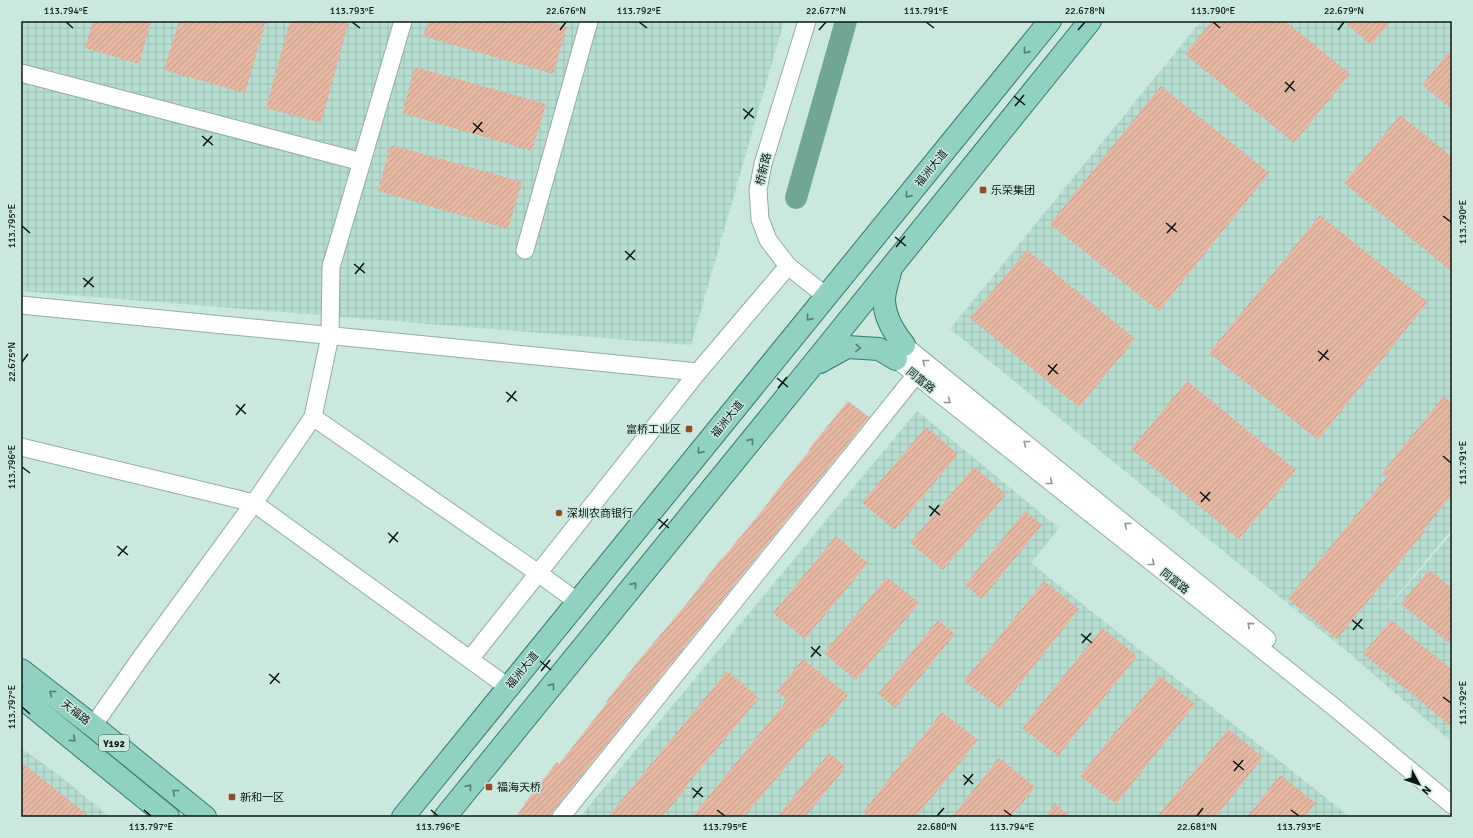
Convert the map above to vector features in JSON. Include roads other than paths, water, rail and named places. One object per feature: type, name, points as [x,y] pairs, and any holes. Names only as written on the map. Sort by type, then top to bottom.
[{"type":"main road","name":"福洲大道","points":[[403,817],[1050,21]]},
{"type":"main road","points":[[445,817],[1090,21]]},
{"type":"main road","points":[[810,368],[847,347],[900,352],[884,299],[890,269]]},
{"type":"main road","name":"天福路","points":[[21,670],[205,817]]},
{"type":"main road","name":"天福路","points":[[21,697],[168,817]]},
{"type":"street","points":[[93,726],[142,656],[254,503],[313,417],[330,336],[331,267],[403,21]]},
{"type":"street","points":[[525,250],[589,21]]},
{"type":"street","name":"桥新路","points":[[807,21],[763,164],[758,190],[760,219],[768,240],[788,266],[826,296]]},
{"type":"street","points":[[21,73],[362,162]]},
{"type":"street","points":[[470,659],[698,372],[788,266]]},
{"type":"street","points":[[21,305],[698,372]]},
{"type":"street","name":"同富路","points":[[900,352],[915,376],[1334,707],[1452,805]]},
{"type":"street","name":"同富路","points":[[900,352],[1224,603],[1452,793]]},
{"type":"street","points":[[561,817],[915,376]]},
{"type":"street","points":[[313,417],[578,602]]},
{"type":"street","points":[[21,447],[254,503],[508,687]]},
{"type":"waterway","points":[[796,198],[846,21]]},
{"type":"place","name":"乐荣集团","points":[[983,190]]},
{"type":"place","name":"富桥工业区","points":[[689,429]]},
{"type":"place","name":"深圳农商银行","points":[[559,513]]},
{"type":"place","name":"福海天桥","points":[[489,787]]},
{"type":"place","name":"新和一区","points":[[232,797]]}]
